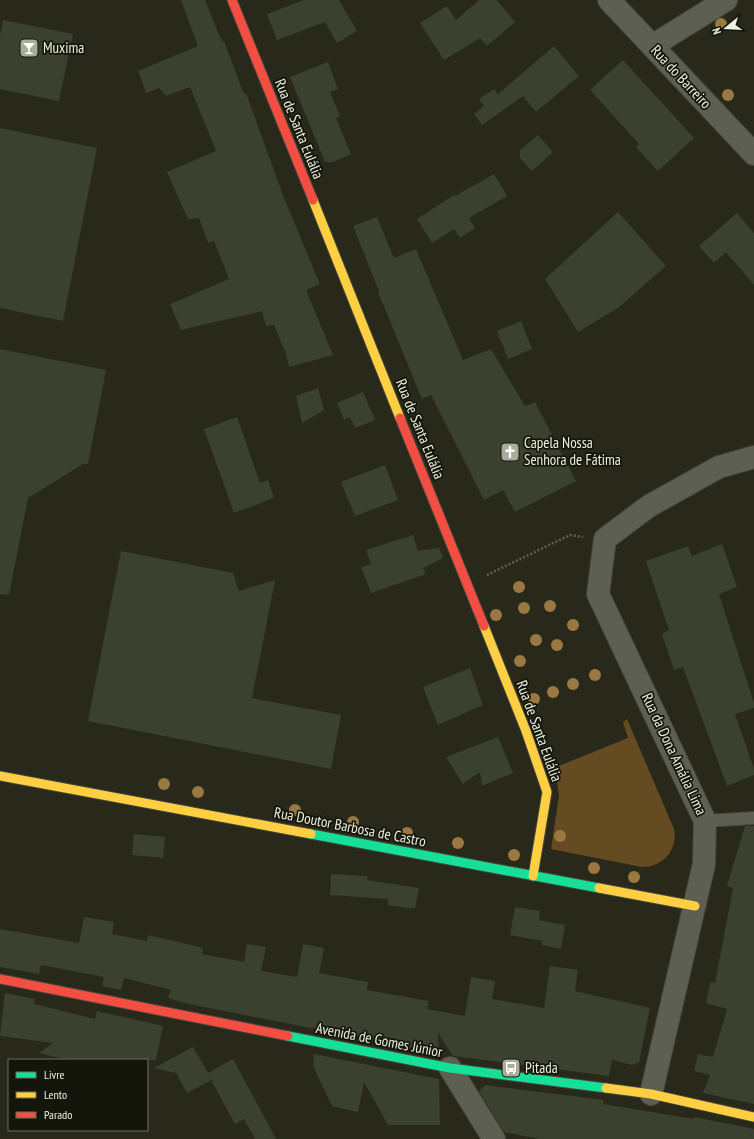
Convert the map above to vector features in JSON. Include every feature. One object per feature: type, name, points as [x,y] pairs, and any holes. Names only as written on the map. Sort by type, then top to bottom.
[{"type":"street","name":"Rua de Santa Eulália","points":[[232,0],[526,731],[547,792],[533,876]]},
{"type":"street","name":"Rua do Barreiro","points":[[609,0],[754,154]]},
{"type":"street","points":[[652,46],[726,0]]},
{"type":"street","points":[[604,539],[649,506],[719,467],[754,457]]},
{"type":"street","name":"Rua da Dona Amália Lima","points":[[604,539],[598,594],[706,820],[704,864],[651,1094]]},
{"type":"street","name":"Rua Doutor Barbosa de Castro","points":[[0,776],[695,906]]},
{"type":"street","name":"Avenida de Gomes Júnior","points":[[0,979],[450,1068],[651,1094],[754,1117]]},
{"type":"street","points":[[450,1068],[494,1139]]},
{"type":"lane","points":[[706,820],[754,818]]},
{"type":"path","points":[[467,584],[570,535],[604,539]]},
{"type":"shaded area","points":[[627,719],[674,829],[674,844],[671,850],[662,861],[650,866],[642,867],[551,849],[559,796],[557,782],[546,752],[550,751],[556,767],[628,738],[623,722]]},
{"type":"building","points":[[181,0],[205,0],[222,42],[224,41],[244,94],[246,93],[284,198],[320,284],[306,290],[333,355],[289,367],[286,354],[274,325],[266,326],[262,311],[181,330],[170,304],[229,279],[214,241],[208,243],[199,218],[188,219],[167,172],[216,151],[190,87],[166,96],[159,88],[146,93],[138,71],[198,46]]},
{"type":"building","points":[[304,0],[339,0],[357,31],[337,43],[325,22],[277,40],[267,14]]},
{"type":"building","points":[[479,0],[497,0],[515,22],[487,46],[480,38],[444,60],[420,23],[447,6],[456,20]]},
{"type":"building","points":[[3,20],[73,34],[59,101],[0,89],[0,36]]},
{"type":"building","points":[[554,46],[579,76],[536,112],[523,96],[482,125],[474,114],[484,106],[479,99],[494,89],[498,94]]},
{"type":"building","points":[[623,60],[694,138],[658,171],[636,147],[639,144],[590,90]]},
{"type":"building","points":[[328,62],[338,89],[330,92],[340,116],[336,118],[351,154],[333,162],[325,162],[290,77]]},
{"type":"building","points":[[0,128],[97,148],[63,321],[0,308]]},
{"type":"building","points":[[538,135],[553,152],[532,171],[520,158],[520,150]]},
{"type":"building","points":[[494,174],[507,196],[469,218],[475,228],[460,238],[454,229],[432,243],[417,219],[454,195],[455,196]]},
{"type":"building","points":[[618,212],[666,266],[618,308],[578,332],[545,279]]},
{"type":"building","points":[[737,213],[754,233],[754,285],[726,252],[714,263],[699,246]]},
{"type":"building","points":[[377,217],[394,258],[416,249],[463,360],[491,349],[525,406],[535,402],[576,481],[515,512],[503,490],[484,500],[431,395],[422,399],[378,292],[379,291],[353,226]]},
{"type":"building","points":[[521,321],[532,349],[508,359],[497,331]]},
{"type":"building","points":[[0,349],[106,370],[88,464],[83,464],[28,498],[9,595],[0,594]]},
{"type":"building","points":[[318,388],[324,410],[302,423],[296,396]]},
{"type":"building","points":[[363,392],[375,420],[355,428],[350,417],[344,420],[337,403]]},
{"type":"building","points":[[237,417],[260,483],[268,480],[274,498],[234,513],[204,429]]},
{"type":"building","points":[[385,465],[398,500],[355,516],[341,482]]},
{"type":"building","points":[[413,535],[418,551],[439,548],[443,558],[423,568],[426,574],[371,593],[361,567],[371,564],[366,550]]},
{"type":"building","points":[[722,544],[737,587],[719,594],[754,703],[754,708],[735,714],[754,769],[754,775],[727,786],[683,667],[674,670],[662,634],[669,630],[646,561],[688,546],[692,556]]},
{"type":"building","points":[[121,551],[233,573],[239,591],[275,580],[252,698],[341,715],[331,769],[88,721]]},
{"type":"building","points":[[470,668],[483,705],[438,725],[423,687]]},
{"type":"building","points":[[498,737],[513,773],[482,786],[480,772],[463,784],[446,757]]},
{"type":"building","points":[[745,826],[754,826],[754,1104],[703,1093],[710,1075],[694,1071],[698,1054],[713,1057],[727,1009],[706,1003],[710,982],[715,983],[733,888],[727,886]]},
{"type":"building","points":[[134,834],[165,837],[163,858],[132,855]]},
{"type":"building","points":[[331,874],[368,876],[367,880],[419,888],[415,909],[388,905],[388,899],[330,895]]},
{"type":"building","points":[[515,907],[540,911],[539,920],[565,925],[561,949],[542,945],[542,941],[510,935]]},
{"type":"building","points":[[84,917],[114,922],[112,934],[147,941],[148,935],[203,948],[202,954],[244,962],[247,944],[266,947],[261,971],[297,977],[303,944],[324,948],[319,973],[368,982],[367,990],[429,1001],[427,1009],[465,1016],[471,977],[495,981],[492,999],[544,1008],[550,966],[578,970],[575,991],[650,1008],[639,1062],[632,1065],[612,1060],[609,1076],[453,1056],[438,1033],[439,1053],[189,1004],[168,998],[171,990],[124,978],[121,990],[102,986],[104,977],[41,965],[39,974],[0,967],[0,929],[79,943]]},
{"type":"building","points":[[5,993],[35,999],[34,1004],[95,1019],[97,1011],[163,1026],[156,1060],[65,1059],[39,1053],[53,1043],[0,1036]]},
{"type":"building","points":[[193,1047],[208,1073],[233,1059],[276,1139],[255,1139],[244,1119],[235,1124],[211,1080],[187,1093],[176,1073],[154,1068]]},
{"type":"building","points":[[314,1054],[439,1079],[440,1125],[388,1125],[364,1082],[358,1112],[332,1106],[313,1066]]},
{"type":"building","points":[[485,1085],[604,1100],[603,1104],[694,1119],[694,1117],[754,1129],[754,1139],[539,1139],[504,1132],[479,1091]]},
{"type":"traffic: fast","points":[[311,834],[599,888]]},
{"type":"traffic: fast","points":[[288,1036],[450,1068],[606,1088]]},
{"type":"traffic: slow","points":[[313,200],[400,418]]},
{"type":"traffic: slow","points":[[484,626],[526,731],[547,792],[533,876]]},
{"type":"traffic: slow","points":[[0,776],[311,834]]},
{"type":"traffic: slow","points":[[599,888],[695,906]]},
{"type":"traffic: slow","points":[[606,1088],[651,1094],[754,1117]]},
{"type":"traffic: jam","points":[[232,0],[313,200]]},
{"type":"traffic: jam","points":[[400,418],[484,626]]},
{"type":"traffic: jam","points":[[0,979],[288,1036]]},
{"type":"place","name":"Muxima","points":[[29,48]]},
{"type":"place","name":"Capela Nossa Senhora de Fátima","points":[[510,452]]},
{"type":"place","name":"Pitada","points":[[511,1068]]}]
